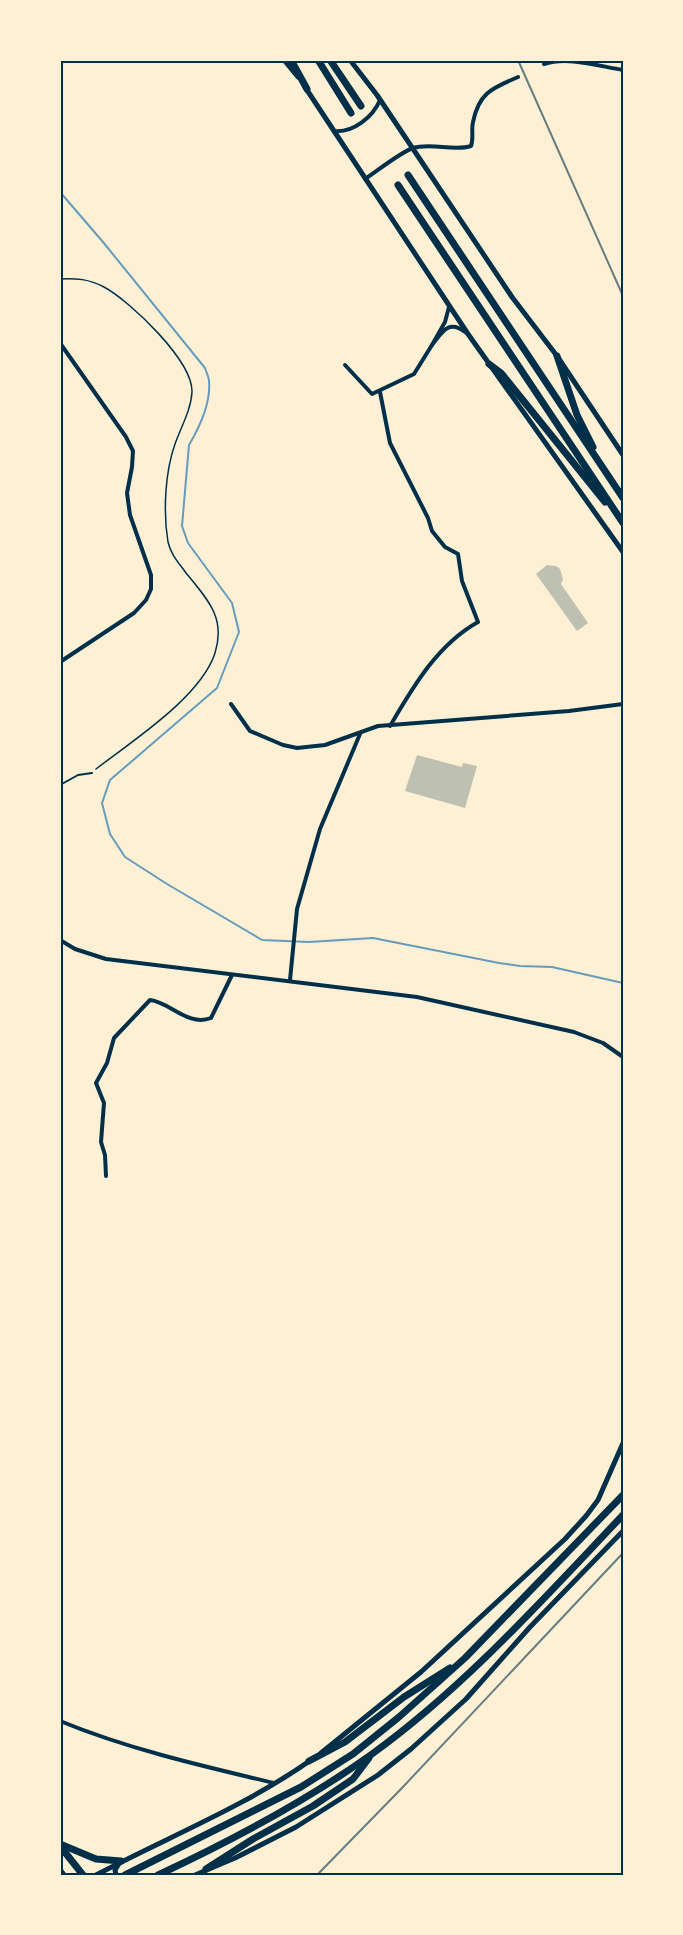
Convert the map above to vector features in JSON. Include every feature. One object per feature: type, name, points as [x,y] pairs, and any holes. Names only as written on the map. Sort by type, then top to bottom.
[{"type":"main road","points":[[291,60],[307,89]]},
{"type":"main road","points":[[318,60],[351,113]]},
{"type":"main road","points":[[330,60],[361,106]]},
{"type":"main road","points":[[408,175],[623,498]]},
{"type":"main road","points":[[398,184],[623,524]]},
{"type":"main road","points":[[557,356],[577,415],[606,473]]},
{"type":"main road","points":[[489,364],[501,373],[623,524]]},
{"type":"main road","points":[[125,1875],[310,1782],[353,1754],[399,1717],[465,1658],[623,1496]]},
{"type":"main road","points":[[158,1875],[212,1850],[300,1802],[373,1753],[466,1676],[623,1515]]},
{"type":"main road","points":[[309,1761],[345,1742],[404,1697],[465,1658]]},
{"type":"main road","points":[[206,1869],[253,1839],[321,1801],[353,1779],[373,1753]]},
{"type":"main road","points":[[60,1845],[96,1859],[122,1861]]},
{"type":"main road","points":[[60,1845],[83,1875]]},
{"type":"main road","points":[[60,1871],[63,1875]]},
{"type":"street","points":[[284,60],[307,89],[468,334],[623,552]]},
{"type":"street","points":[[350,60],[380,100],[512,297],[557,356],[623,455]]},
{"type":"street","points":[[544,64],[552,61],[578,62],[623,70]]},
{"type":"street","points":[[364,179],[412,148],[471,146],[472,125],[487,92],[518,76]]},
{"type":"street","points":[[333,131],[339,132],[352,128],[373,114],[380,100]]},
{"type":"street","points":[[345,365],[372,394],[414,374],[445,322],[450,306]]},
{"type":"street","points":[[432,345],[443,332],[452,326],[460,327],[468,334]]},
{"type":"street","points":[[60,343],[126,437],[132,451],[128,493],[130,515],[151,575],[151,589],[146,600],[134,613],[60,662]]},
{"type":"street","points":[[380,392],[390,443],[428,518],[432,531],[439,542],[458,554],[462,581],[478,622],[463,630],[434,659],[390,726]]},
{"type":"street","points":[[231,704],[250,731],[283,745],[297,748],[325,745],[360,734],[366,729],[623,704]]},
{"type":"street","points":[[290,981],[297,909],[320,829],[360,734]]},
{"type":"street","points":[[60,940],[75,949],[106,959],[417,997],[574,1032],[603,1043],[623,1058]]},
{"type":"street","points":[[106,1176],[106,1161],[101,1142],[104,1103],[96,1083],[107,1063],[114,1038],[150,1000],[156,1000],[176,1012],[203,1021],[211,1018],[232,975]]},
{"type":"street","points":[[96,1875],[203,1823],[275,1784],[309,1761],[421,1672],[565,1539],[586,1516],[598,1500],[623,1443]]},
{"type":"street","points":[[195,1875],[235,1858],[296,1827],[378,1774],[411,1749],[466,1699],[530,1627],[623,1531]]},
{"type":"street","points":[[60,1721],[107,1738],[202,1766],[275,1784]]},
{"type":"street","points":[[116,1875],[115,1869],[122,1861]]},
{"type":"lane","points":[[60,785],[78,775],[92,773]]},
{"type":"path","points":[[60,279],[79,278],[103,286],[126,302],[182,363],[190,378],[192,391],[189,405],[174,446],[169,475],[165,524],[169,546],[177,562],[213,610],[219,624],[215,652],[200,682],[187,696],[92,773]]},
{"type":"building","points":[[547,565],[560,569],[563,579],[561,584],[588,623],[577,631],[536,574]]},
{"type":"building","points":[[417,755],[462,767],[463,763],[477,766],[465,808],[405,791]]},
{"type":"waterway","points":[[60,192],[205,368],[209,379],[208,397],[200,423],[189,445],[182,526],[188,543],[232,603],[239,632],[217,688],[110,780],[102,803],[110,834],[125,857],[262,940],[309,942],[373,938],[499,963],[552,967],[623,983]]},
{"type":"railway","points":[[518,60],[623,296]]},
{"type":"railway","points":[[317,1875],[623,1553]]}]
